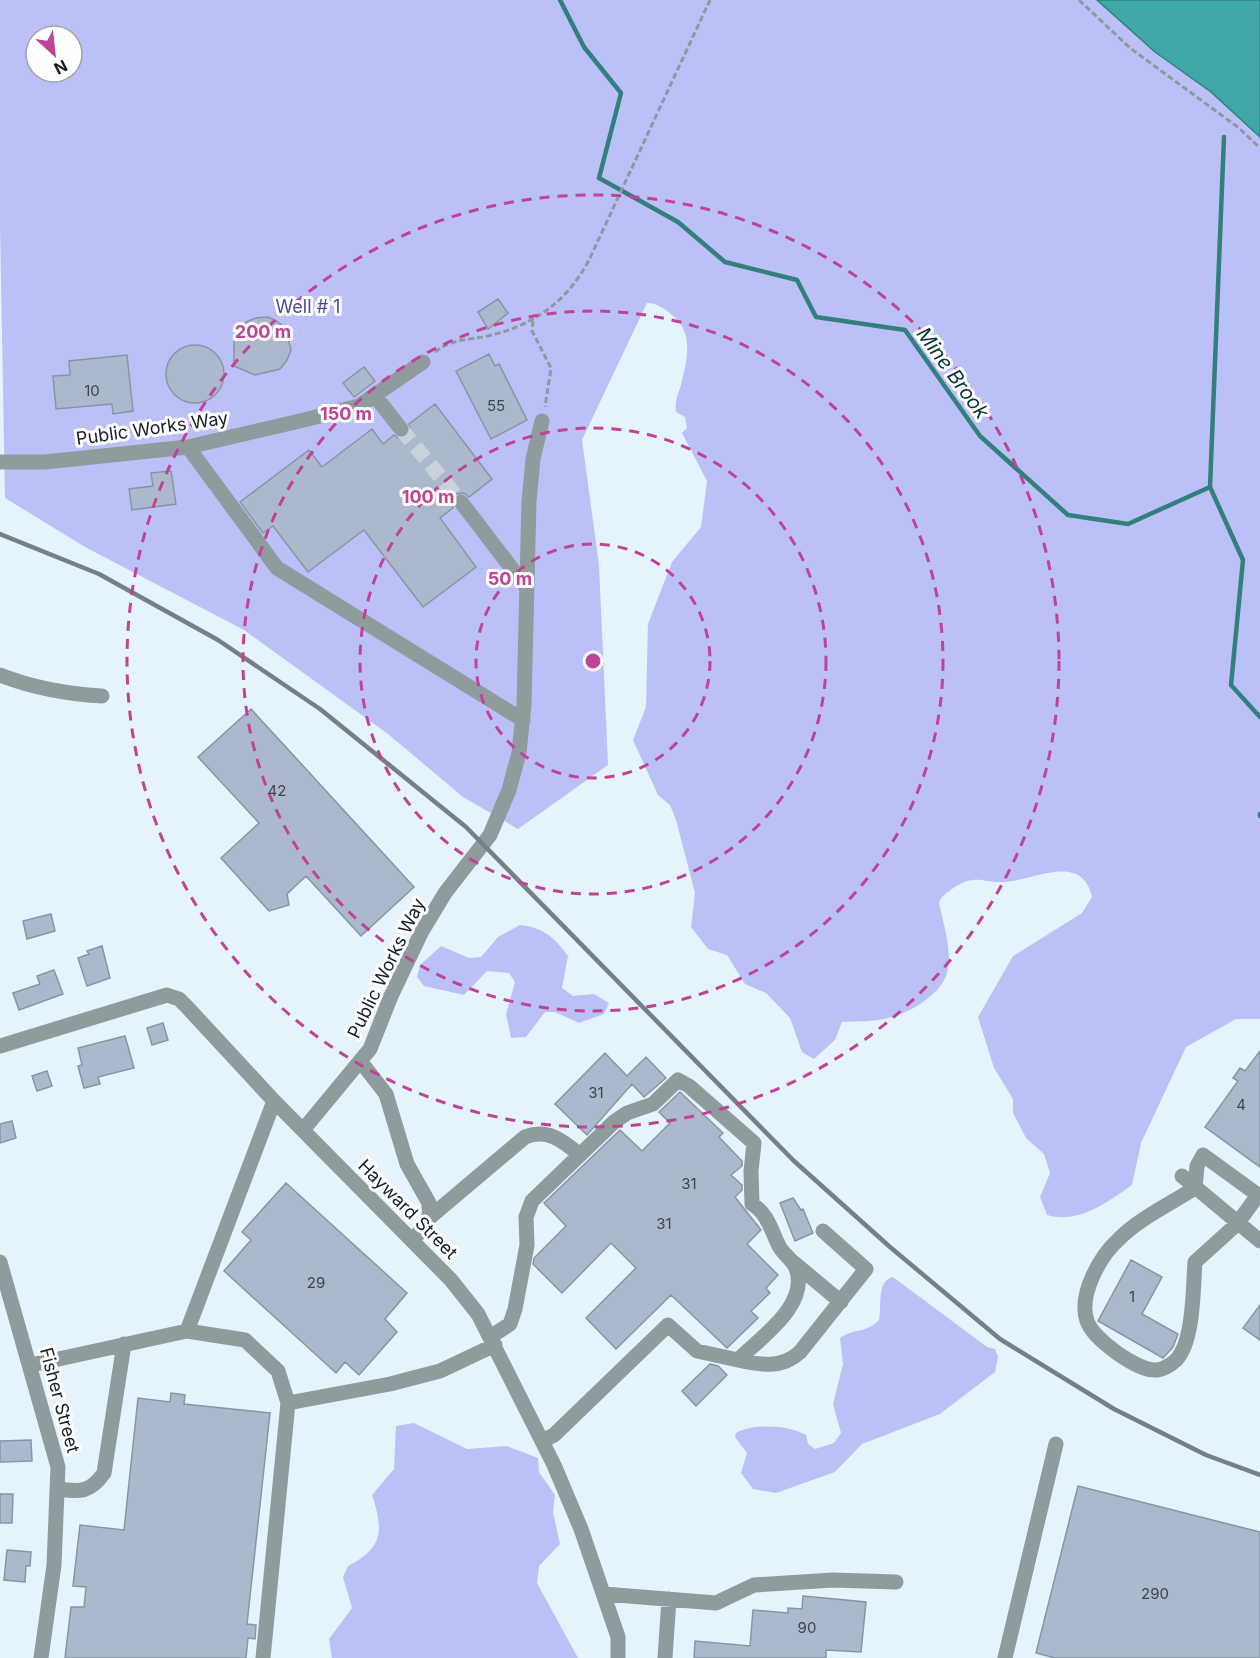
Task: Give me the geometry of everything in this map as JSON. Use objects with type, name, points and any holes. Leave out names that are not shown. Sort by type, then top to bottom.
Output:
[{"type":"street","name":"Public Works Way","points":[[0,462],[45,462],[188,447],[350,409],[375,396],[423,362]]},
{"type":"street","points":[[375,396],[401,429]]},
{"type":"street","name":"Public Works Way","points":[[303,1130],[361,1062],[377,1035],[391,996],[421,933],[445,892],[495,827],[514,774],[523,720],[531,474],[542,421]]},
{"type":"street","points":[[188,447],[277,568],[523,720]]},
{"type":"street","points":[[461,502],[526,587]]},
{"type":"street","points":[[0,675],[22,684],[102,696]]},
{"type":"street","name":"Hayward Street","points":[[0,1046],[159,997],[173,996],[201,1020],[274,1101],[413,1241],[469,1302],[493,1341],[542,1441],[581,1529],[618,1637],[618,1658]]},
{"type":"street","name":"Public Works Way","points":[[361,1062],[386,1094],[407,1164],[429,1203],[429,1218]]},
{"type":"street","points":[[288,1403],[390,1384],[440,1371],[493,1341],[510,1324],[515,1309],[527,1245],[529,1207],[614,1122],[627,1113],[653,1104],[675,1082],[682,1081],[754,1143],[750,1171],[752,1204],[767,1218],[779,1247],[840,1302]]},
{"type":"street","points":[[187,1331],[274,1101]]},
{"type":"street","points":[[413,1241],[429,1218],[525,1137],[549,1134],[562,1140],[580,1155]]},
{"type":"street","points":[[1203,1155],[1258,1195],[1237,1224],[1195,1262],[1188,1332],[1176,1360],[1158,1370],[1149,1370],[1107,1348],[1088,1323],[1085,1311],[1094,1273],[1118,1239],[1195,1188],[1197,1166],[1203,1155]]},
{"type":"street","points":[[1182,1176],[1260,1241]]},
{"type":"street","points":[[542,1441],[554,1435],[668,1325],[697,1350],[757,1364],[786,1362],[800,1352],[866,1269],[823,1231]]},
{"type":"street","name":"Fisher Street","points":[[0,1262],[56,1457],[54,1565],[41,1658]]},
{"type":"street","points":[[738,1360],[795,1299],[798,1279],[793,1262]]},
{"type":"street","points":[[31,1365],[187,1331],[245,1340],[278,1371],[288,1403],[263,1658]]},
{"type":"street","points":[[57,1489],[84,1490],[95,1486],[104,1473],[124,1344]]},
{"type":"street","points":[[1005,1658],[1056,1444]]},
{"type":"street","points":[[604,1594],[716,1603],[754,1585],[833,1580],[897,1582]]},
{"type":"street","points":[[665,1658],[669,1599]]},
{"type":"path","points":[[423,362],[446,344],[493,334],[532,321],[555,305],[582,272],[710,0]]},
{"type":"path","points":[[1078,0],[1130,48],[1239,128],[1260,148]]},
{"type":"path","points":[[532,321],[532,331],[551,371],[542,421]]},
{"type":"green space","name":"Well # 1","points":[[0,0],[1097,0],[1155,52],[1211,92],[1260,137],[1260,1019],[1236,1019],[1186,1047],[1141,1143],[1132,1185],[1113,1199],[1092,1210],[1070,1217],[1059,1217],[1047,1215],[1040,1197],[1050,1173],[1044,1154],[1026,1138],[1013,1113],[1013,1099],[994,1068],[978,1017],[1013,956],[1082,913],[1092,897],[1087,883],[1078,875],[1056,872],[1005,882],[973,880],[950,890],[939,902],[949,958],[946,976],[942,983],[921,1003],[896,1016],[842,1022],[835,1040],[814,1059],[802,1052],[790,1018],[766,993],[745,984],[727,955],[708,949],[691,927],[695,893],[676,820],[670,805],[658,795],[633,740],[646,707],[648,624],[672,562],[701,527],[707,481],[682,433],[687,428],[685,417],[676,412],[676,399],[686,362],[686,337],[679,321],[654,304],[647,303],[582,440],[599,565],[608,765],[518,829],[463,797],[388,734],[244,630],[85,547],[5,498],[0,225]]},
{"type":"green space","points":[[520,925],[548,934],[558,944],[568,956],[562,988],[573,996],[594,994],[609,1003],[604,1014],[579,1023],[555,1012],[545,1012],[526,1037],[511,1038],[506,1014],[515,982],[509,973],[487,971],[464,995],[424,986],[417,977],[420,965],[441,946],[469,958],[481,957],[498,937]]},
{"type":"green space","points":[[893,1277],[987,1347],[995,1349],[998,1357],[995,1372],[940,1414],[862,1444],[835,1472],[776,1493],[753,1489],[741,1473],[747,1453],[735,1437],[736,1433],[751,1428],[781,1427],[806,1435],[808,1444],[815,1449],[834,1443],[841,1433],[833,1404],[843,1364],[840,1338],[869,1327],[879,1320],[882,1289],[884,1283]]},
{"type":"green space","points":[[414,1423],[467,1449],[507,1446],[538,1458],[539,1472],[555,1495],[553,1512],[560,1544],[539,1566],[537,1583],[578,1658],[332,1658],[329,1639],[352,1608],[343,1577],[348,1566],[368,1552],[378,1537],[378,1519],[372,1495],[394,1469],[396,1426]]},
{"type":"shaded area","points":[[1097,0],[1260,0],[1260,137],[1211,92],[1155,52]]},
{"type":"building","points":[[498,299],[508,313],[488,329],[478,312]]},
{"type":"building","points":[[268,317],[286,329],[291,350],[287,360],[280,369],[255,375],[234,366],[234,342],[238,331],[246,322]]},
{"type":"building","points":[[195,345],[206,347],[216,353],[222,363],[224,374],[222,385],[216,395],[206,401],[195,403],[184,401],[174,395],[168,385],[166,374],[168,363],[174,353],[184,347]]},
{"type":"building","points":[[489,354],[495,366],[499,364],[527,420],[491,439],[456,371]]},
{"type":"building","points":[[127,355],[133,411],[113,414],[112,404],[56,409],[53,376],[70,375],[69,361]]},
{"type":"building","points":[[364,367],[375,381],[354,397],[343,383]]},
{"type":"building","points":[[435,404],[492,479],[469,497],[464,493],[456,494],[452,499],[453,508],[440,518],[476,567],[423,607],[364,530],[308,572],[273,526],[263,533],[240,502],[309,450],[322,467],[372,429],[383,444],[394,435],[398,438],[407,437],[410,432],[409,424]]},
{"type":"building","points":[[171,471],[176,504],[132,510],[129,489],[153,486],[151,473]]},
{"type":"building","points":[[251,709],[414,887],[361,936],[306,876],[287,894],[289,905],[269,911],[221,858],[259,823],[198,757]]},
{"type":"building","points":[[51,914],[55,931],[27,939],[23,921]]},
{"type":"building","points":[[102,946],[110,978],[87,986],[78,958],[89,954],[87,951]]},
{"type":"building","points":[[54,970],[63,994],[19,1010],[13,993],[40,984],[37,976]]},
{"type":"building","points":[[163,1023],[168,1040],[152,1045],[147,1028]]},
{"type":"building","points":[[125,1036],[134,1068],[98,1077],[100,1084],[84,1088],[78,1066],[82,1065],[78,1048]]},
{"type":"building","points":[[1260,1051],[1260,1167],[1205,1127],[1238,1081],[1233,1078],[1240,1068],[1245,1071]]},
{"type":"building","points":[[605,1053],[627,1076],[646,1057],[666,1078],[644,1097],[632,1084],[587,1135],[555,1104]]},
{"type":"building","points":[[47,1071],[52,1086],[37,1091],[32,1076]]},
{"type":"building","points":[[680,1092],[723,1133],[719,1137],[742,1161],[742,1166],[731,1175],[742,1185],[742,1190],[735,1197],[761,1230],[747,1244],[778,1275],[766,1288],[770,1293],[751,1311],[758,1318],[727,1348],[671,1295],[616,1349],[586,1318],[636,1268],[611,1243],[562,1293],[533,1264],[534,1258],[566,1226],[544,1203],[620,1130],[642,1151],[670,1123],[659,1112]]},
{"type":"building","points":[[12,1121],[16,1138],[0,1143],[0,1124]]},
{"type":"building","points":[[286,1183],[407,1293],[385,1319],[397,1332],[359,1375],[345,1362],[336,1373],[224,1271],[251,1240],[242,1232]]},
{"type":"building","points":[[793,1198],[801,1210],[803,1209],[813,1233],[795,1241],[780,1203]]},
{"type":"building","points":[[1131,1260],[1162,1277],[1142,1314],[1178,1334],[1173,1347],[1163,1358],[1098,1321]]},
{"type":"building","points":[[1260,1305],[1260,1340],[1243,1328]]},
{"type":"building","points":[[710,1364],[718,1366],[727,1375],[696,1406],[682,1391]]},
{"type":"building","points":[[171,1393],[185,1395],[184,1404],[270,1413],[247,1624],[256,1625],[255,1639],[248,1638],[246,1658],[65,1658],[71,1607],[84,1607],[86,1587],[73,1586],[80,1525],[124,1530],[138,1398],[170,1402]]},
{"type":"building","points":[[31,1440],[32,1461],[0,1462],[0,1441]]},
{"type":"building","points":[[1078,1486],[1260,1532],[1260,1658],[1055,1658],[1036,1653]]},
{"type":"building","points":[[0,1494],[13,1494],[12,1523],[0,1523]]},
{"type":"building","points":[[7,1550],[31,1552],[30,1566],[26,1566],[25,1582],[4,1580]]},
{"type":"building","points":[[803,1596],[866,1602],[861,1652],[826,1650],[826,1658],[694,1658],[695,1641],[750,1646],[753,1610],[788,1613],[788,1608],[802,1609]]},
{"type":"waterway","name":"Mine Brook","points":[[560,0],[584,47],[621,93],[599,178],[678,222],[725,262],[797,280],[816,317],[905,330],[980,436],[1068,515],[1128,524],[1210,487],[1243,560],[1231,685],[1260,717]]},
{"type":"waterway","points":[[1210,487],[1224,137]]},
{"type":"tunnel","points":[[401,429],[461,502]]},
{"type":"railway","points":[[0,534],[99,574],[218,640],[320,709],[466,827],[794,1161],[890,1247],[1000,1339],[1114,1409],[1206,1455],[1260,1475]]}]
